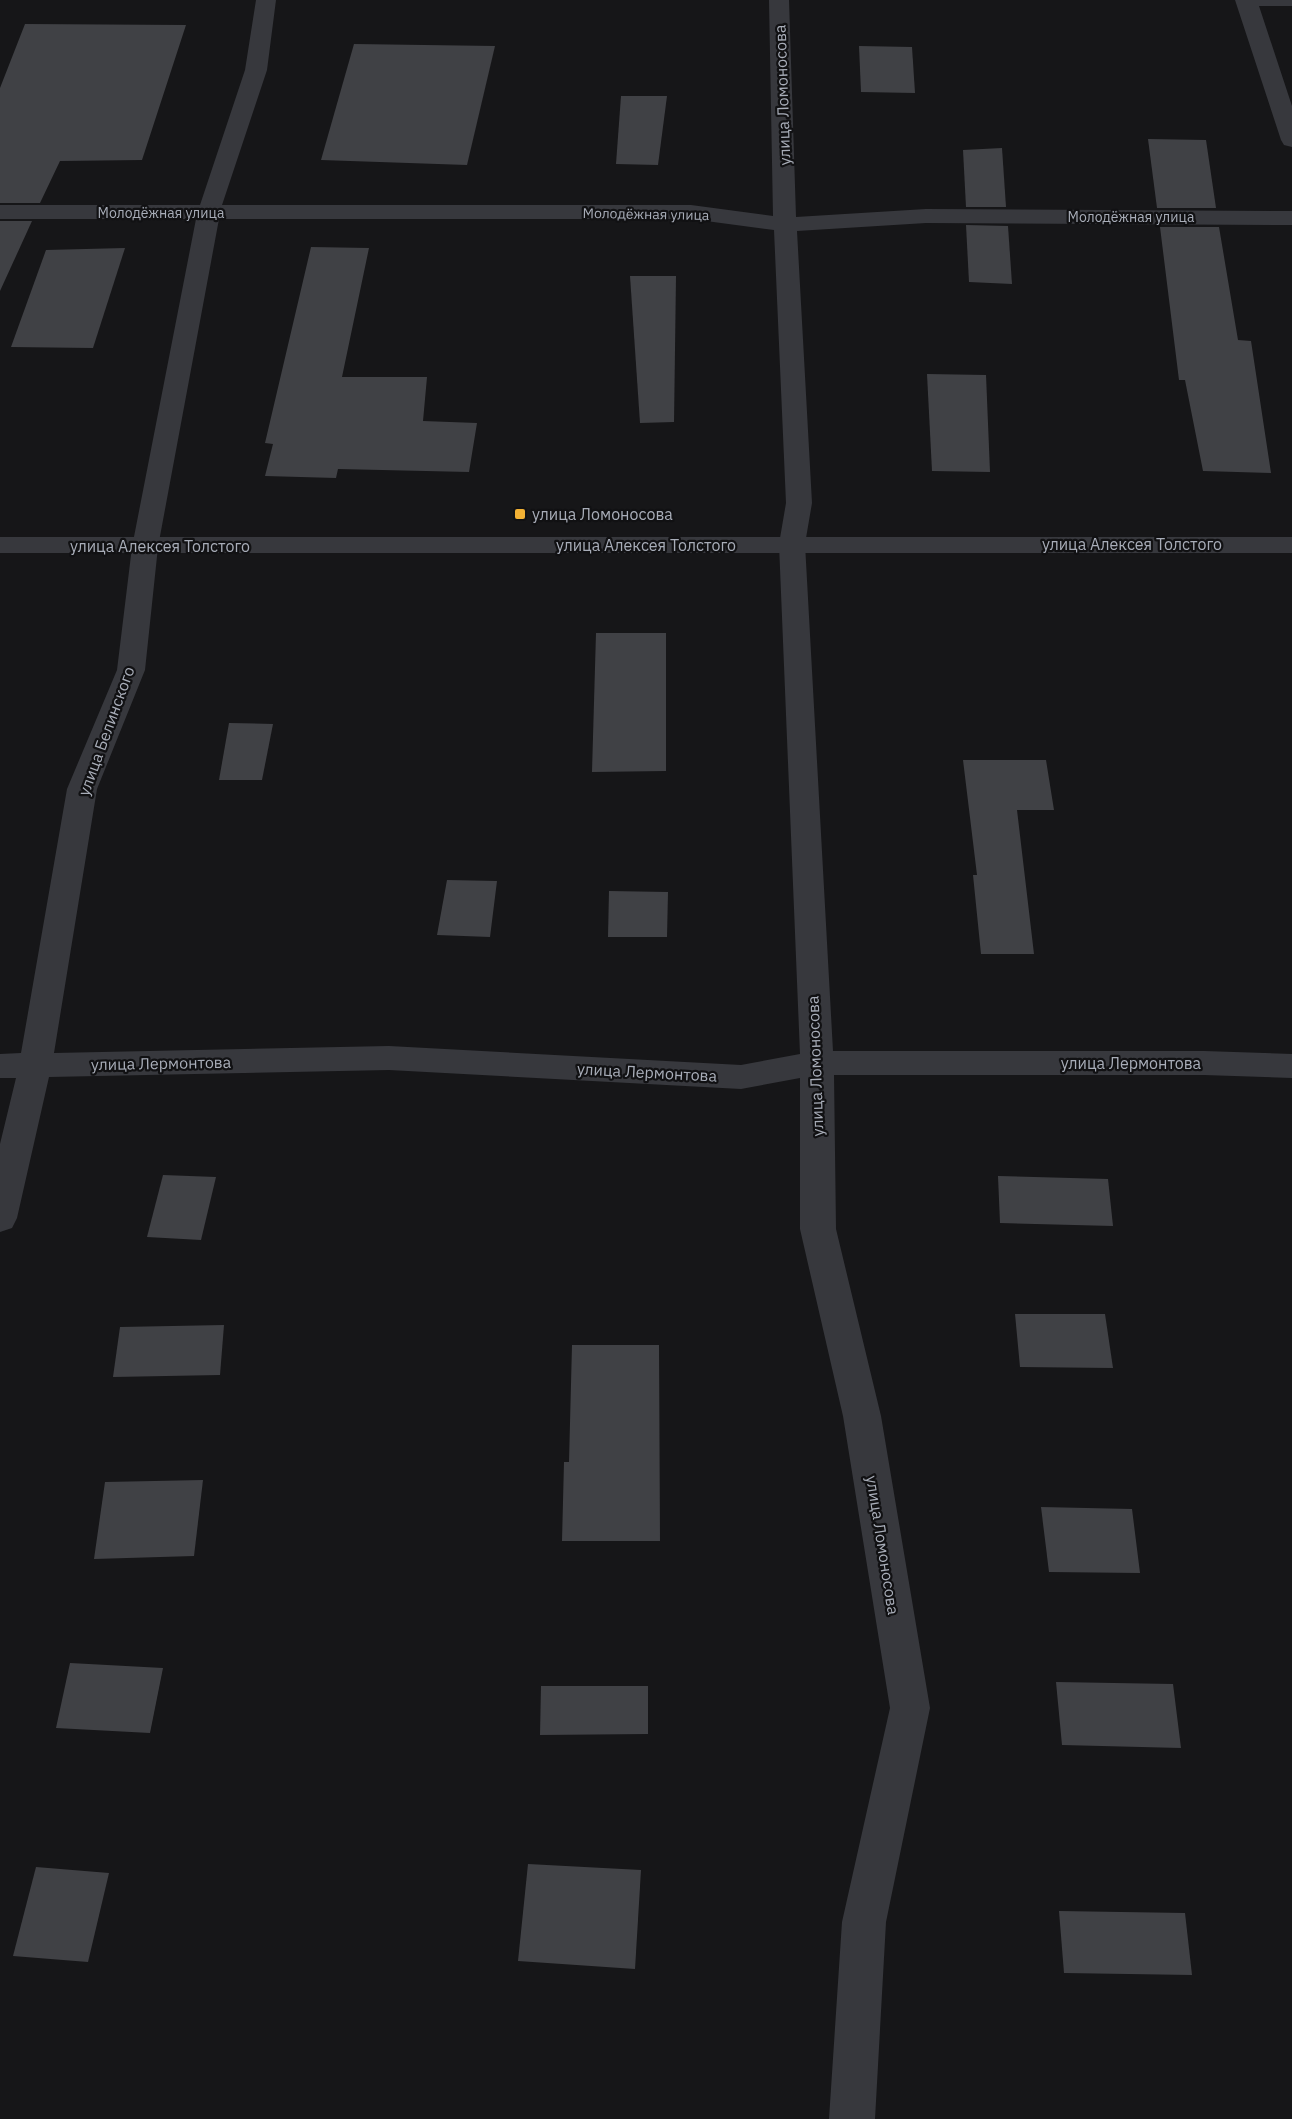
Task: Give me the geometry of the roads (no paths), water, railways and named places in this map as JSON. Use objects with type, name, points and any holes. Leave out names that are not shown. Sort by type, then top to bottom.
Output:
[{"type":"street","name":"улица Белинского","points":[[0,1218],[35,1066],[82,789],[131,670],[145,547],[208,214],[256,70],[266,0]]},
{"type":"street","name":"улица Ломоносова","points":[[779,0],[785,225],[799,503],[792,544],[817,1063],[818,1229],[862,1416],[910,1708],[864,1922],[852,2119]]},
{"type":"street","points":[[1292,0],[1246,0],[1292,140]]},
{"type":"street","name":"Молодёжная улица","points":[[0,212],[208,214],[691,212],[785,225],[926,216],[1292,218]]},
{"type":"street","name":"улица Алексея Толстого","points":[[0,545],[145,547],[792,544],[1292,545]]},
{"type":"street","name":"улица Лермонтова","points":[[0,1066],[389,1058],[741,1077],[817,1063],[1204,1063],[1292,1066]]},
{"type":"place","name":"улица Ломоносова","points":[[520,514]]}]
